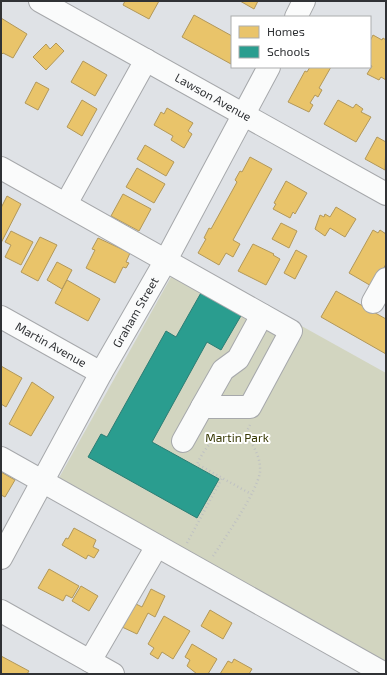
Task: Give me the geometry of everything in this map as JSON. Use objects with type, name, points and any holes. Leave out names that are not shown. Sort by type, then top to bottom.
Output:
[{"type":"street","name":"Lawson Avenue","points":[[40,1],[386,194]]},
{"type":"street","points":[[296,16],[304,1]]},
{"type":"street","points":[[66,204],[146,60]]},
{"type":"street","name":"Graham Street","points":[[1,558],[102,373],[166,260],[268,68]]},
{"type":"street","points":[[1,168],[291,331],[250,407],[202,407]]},
{"type":"street","points":[[373,302],[386,279]]},
{"type":"street","points":[[183,441],[222,370],[238,359],[262,315]]},
{"type":"street","name":"Martin Avenue","points":[[1,317],[102,373]]},
{"type":"street","points":[[1,458],[385,674]]},
{"type":"street","points":[[90,661],[157,546]]},
{"type":"street","points":[[1,611],[113,674]]},
{"type":"path","points":[[245,435],[250,426],[250,407]]},
{"type":"path","points":[[245,435],[221,436],[212,440],[205,447],[196,464],[251,494]]},
{"type":"path","points":[[202,571],[224,541],[258,482],[260,470],[258,454],[253,444],[245,435]]},
{"type":"path","points":[[179,558],[222,478]]},
{"type":"green space","name":"Martin Park","points":[[181,259],[386,373],[386,662],[382,669],[55,485]]},
{"type":"building: Homes","points":[[125,1],[159,1],[149,19],[123,5]]},
{"type":"building: Homes","points":[[240,1],[258,1],[254,9]]},
{"type":"building: Homes","points":[[194,15],[231,35],[231,64],[182,37]]},
{"type":"building: Homes","points":[[1,18],[27,34],[13,58],[3,53],[1,55]]},
{"type":"building: Homes","points":[[373,35],[382,40],[383,38],[386,40],[386,80],[381,77],[379,80],[367,74],[372,66],[371,39]]},
{"type":"building: Homes","points":[[56,43],[64,51],[46,70],[33,57],[46,44],[50,49]]},
{"type":"building: Homes","points":[[83,61],[107,75],[95,96],[71,82]]},
{"type":"building: Homes","points":[[309,68],[330,68],[319,88],[322,90],[318,97],[315,95],[310,103],[313,105],[309,112],[288,102],[305,71],[307,72]]},
{"type":"building: Homes","points":[[36,82],[49,89],[38,110],[25,103]]},
{"type":"building: Homes","points":[[82,100],[97,109],[82,136],[67,127]]},
{"type":"building: Homes","points":[[338,100],[353,108],[356,104],[363,109],[361,112],[371,117],[356,142],[324,124]]},
{"type":"building: Homes","points":[[167,108],[193,123],[188,131],[192,134],[184,148],[171,140],[173,136],[154,125],[161,112],[164,114]]},
{"type":"building: Homes","points":[[377,137],[386,142],[385,170],[365,159]]},
{"type":"building: Homes","points":[[145,145],[174,162],[166,176],[137,159]]},
{"type":"building: Homes","points":[[250,157],[272,169],[233,240],[240,244],[233,257],[226,253],[219,265],[198,253],[206,239],[204,238],[209,228],[211,229],[237,182],[235,180],[240,171],[242,172]]},
{"type":"building: Homes","points":[[137,168],[165,184],[154,203],[126,187]]},
{"type":"building: Homes","points":[[286,181],[307,193],[295,214],[293,212],[290,218],[273,209],[276,204],[274,203]]},
{"type":"building: Homes","points":[[123,194],[151,209],[139,231],[111,216]]},
{"type":"building: Homes","points":[[7,196],[21,204],[1,243],[1,208]]},
{"type":"building: Homes","points":[[336,207],[356,219],[345,237],[330,228],[325,236],[315,229],[320,215],[324,217],[325,214],[330,217]]},
{"type":"building: Homes","points":[[281,223],[297,231],[289,248],[272,239]]},
{"type":"building: Homes","points":[[373,230],[378,233],[380,230],[386,234],[386,264],[373,287],[349,273]]},
{"type":"building: Homes","points":[[11,231],[33,242],[21,265],[5,257],[11,245],[5,242]]},
{"type":"building: Homes","points":[[40,237],[57,245],[38,281],[21,272]]},
{"type":"building: Homes","points":[[98,238],[130,253],[126,262],[129,263],[126,268],[123,267],[115,283],[86,268],[95,250],[92,249]]},
{"type":"building: Homes","points":[[253,244],[274,254],[273,255],[280,259],[266,285],[238,271]]},
{"type":"building: Homes","points":[[296,250],[307,256],[295,279],[284,273]]},
{"type":"building: Homes","points":[[57,262],[72,270],[62,289],[47,280]]},
{"type":"building: Homes","points":[[67,280],[100,299],[88,321],[55,303]]},
{"type":"building: Homes","points":[[336,291],[386,319],[386,354],[321,317]]},
{"type":"building: Homes","points":[[1,366],[22,378],[6,407],[1,404]]},
{"type":"building: Homes","points":[[32,382],[54,397],[31,436],[9,424]]},
{"type":"building: Homes","points":[[1,472],[15,480],[5,497],[1,495]]},
{"type":"building: Homes","points":[[74,528],[96,540],[93,547],[99,550],[94,558],[88,555],[86,559],[62,545],[66,538],[68,539]]},
{"type":"building: Homes","points":[[49,569],[79,586],[72,598],[66,595],[63,601],[38,588]]},
{"type":"building: Homes","points":[[81,586],[98,596],[89,611],[72,601]]},
{"type":"building: Homes","points":[[151,589],[165,596],[155,617],[148,613],[137,634],[122,627],[134,603],[142,607]]},
{"type":"building: Homes","points":[[210,610],[232,623],[223,639],[201,626]]},
{"type":"building: Homes","points":[[164,616],[190,631],[173,659],[162,652],[158,659],[150,654],[154,648],[148,644]]},
{"type":"building: Homes","points":[[192,644],[217,659],[208,674],[197,674],[187,666],[190,660],[185,657]]},
{"type":"building: Homes","points":[[1,656],[29,671],[27,674],[1,674]]},
{"type":"building: Homes","points":[[234,659],[252,669],[249,674],[220,674],[228,661],[232,663]]},
{"type":"building: Schools","points":[[202,291],[242,314],[221,350],[207,342],[152,442],[219,479],[197,518],[88,457],[101,434],[107,437],[166,331],[176,337]]}]
